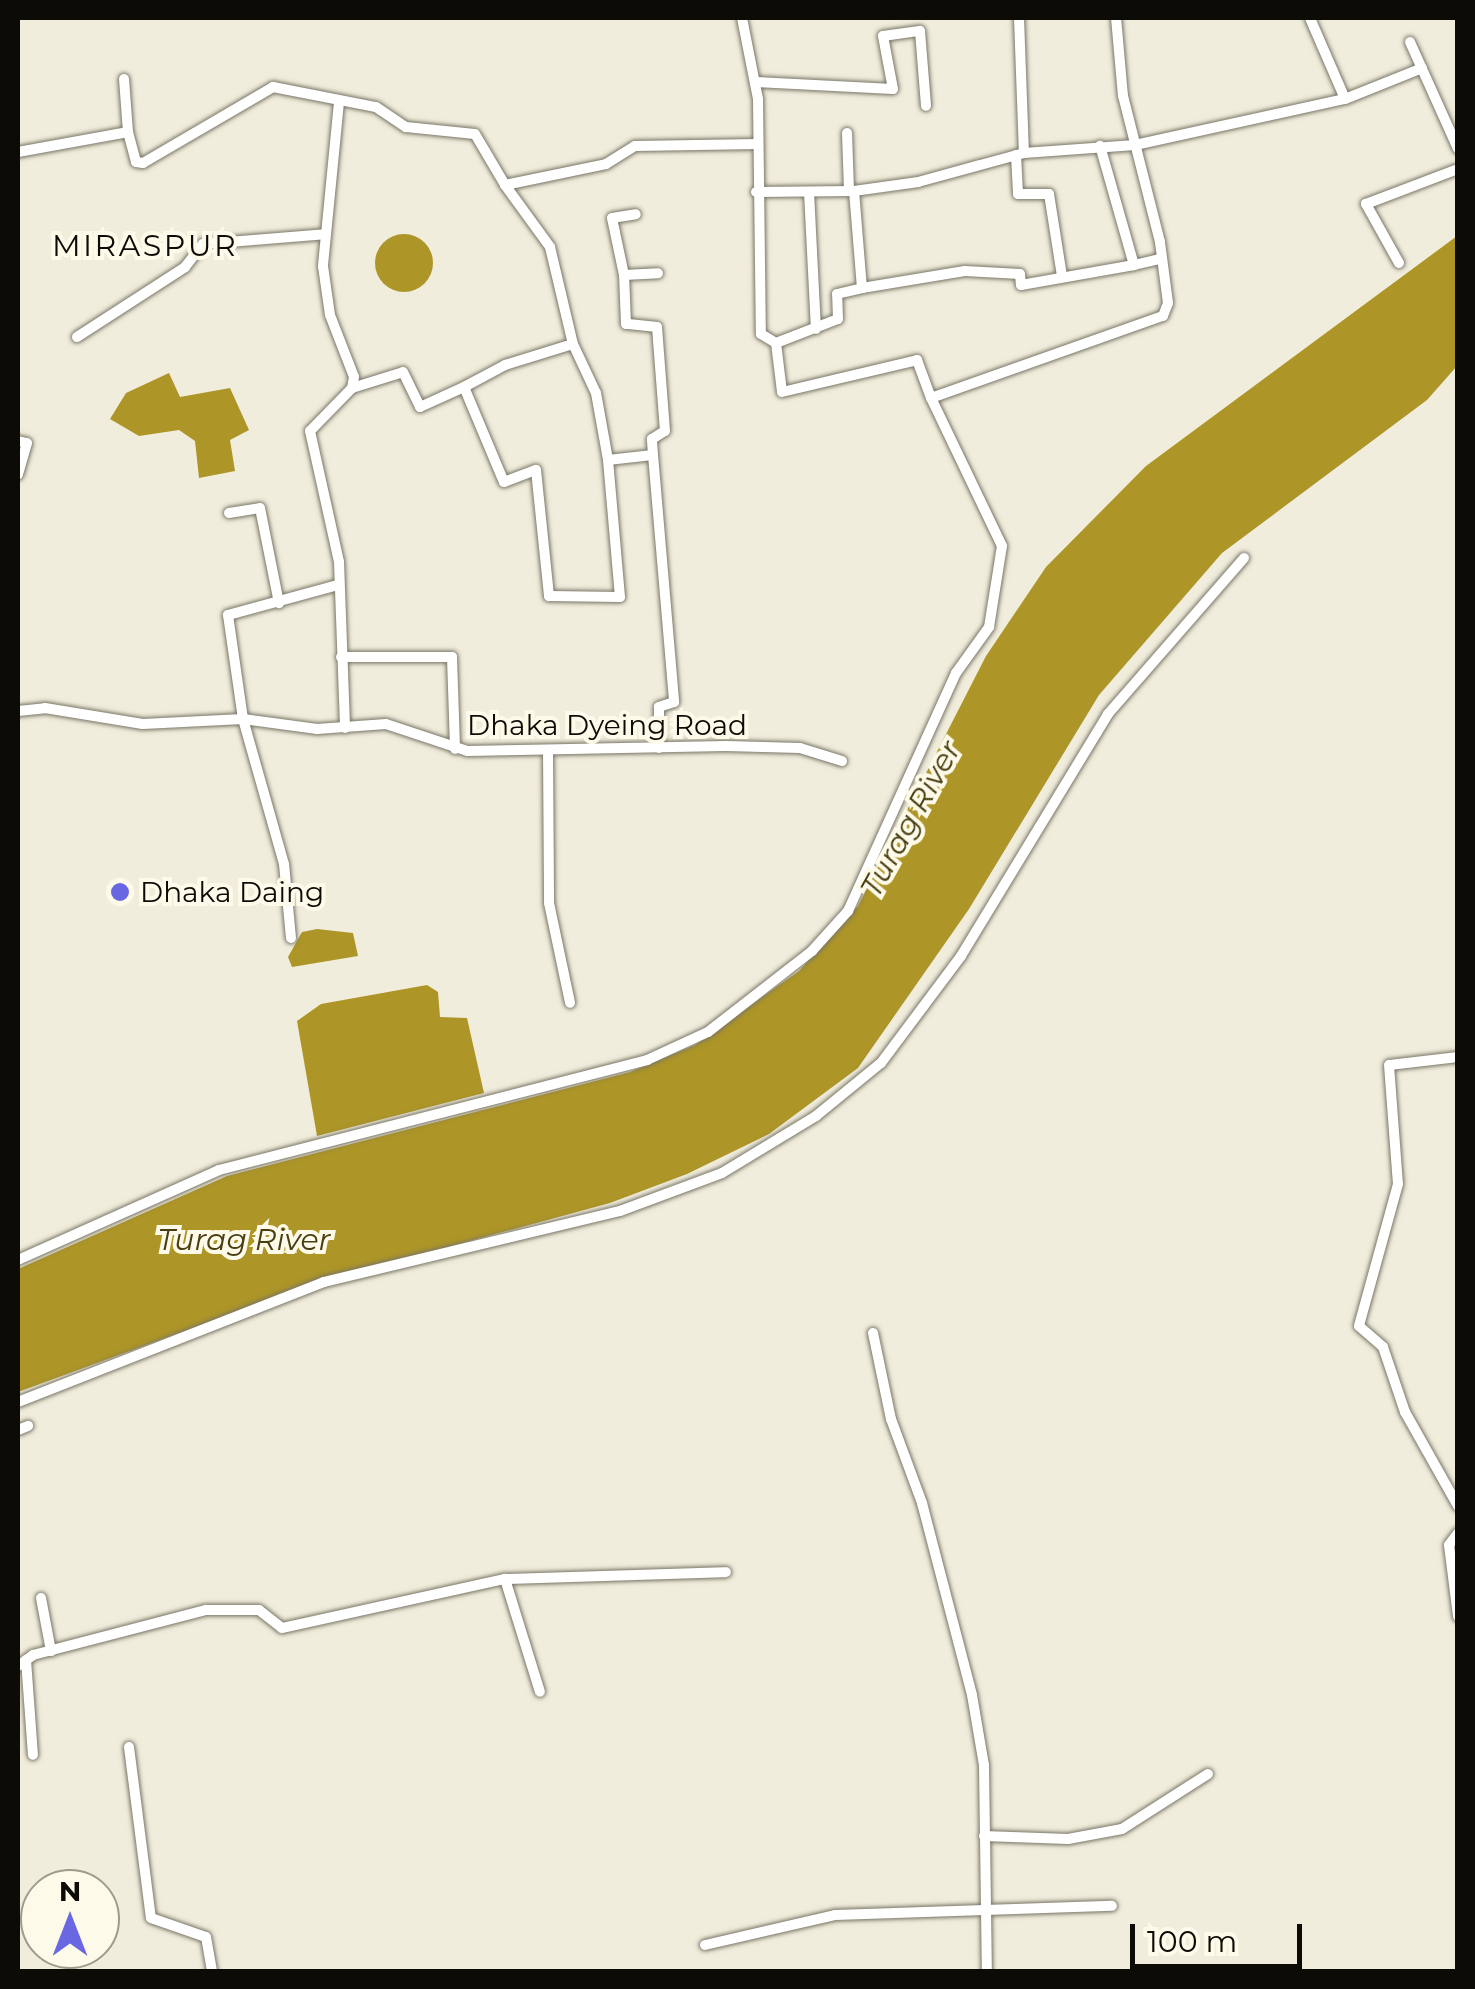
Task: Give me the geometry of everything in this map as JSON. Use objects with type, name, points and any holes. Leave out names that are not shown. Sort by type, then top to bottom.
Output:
[{"type":"street","points":[[742,18],[756,82],[761,334],[776,343]]},
{"type":"street","points":[[1020,18],[1018,194],[1049,194],[1062,276]]},
{"type":"street","points":[[931,398],[1163,316],[1168,302],[1123,96],[1116,18]]},
{"type":"street","points":[[1310,18],[1345,99]]},
{"type":"street","points":[[756,82],[893,89],[883,36],[920,31],[926,106]]},
{"type":"street","points":[[1410,42],[1458,149]]},
{"type":"street","points":[[756,192],[852,191],[918,182],[1020,154],[1136,145],[1262,112],[1345,99],[1422,68]]},
{"type":"street","points":[[124,79],[128,132],[136,162],[143,163],[259,91],[285,87],[339,102],[376,107],[406,127],[474,134],[504,185],[550,247],[572,344],[596,394],[608,460],[620,597],[549,596],[536,470],[504,482],[464,386]]},
{"type":"street","points":[[339,102],[326,234],[326,292],[354,369],[352,388]]},
{"type":"street","points":[[18,152],[128,132]]},
{"type":"street","points":[[847,133],[862,288]]},
{"type":"street","points":[[504,185],[592,168],[636,146],[758,144]]},
{"type":"street","points":[[1100,146],[1134,265]]},
{"type":"street","points":[[1399,263],[1366,204],[1458,169]]},
{"type":"street","points":[[809,192],[816,329]]},
{"type":"street","points":[[636,214],[612,218],[624,275],[626,324],[657,327],[665,431],[652,440],[674,702],[659,706],[659,748]]},
{"type":"street","points":[[77,337],[185,267],[203,244],[326,234]]},
{"type":"street","points":[[776,343],[838,319],[837,294],[862,288],[966,271],[1020,274],[1021,285],[1160,259]]},
{"type":"street","points":[[624,275],[658,273]]},
{"type":"street","points":[[18,1260],[219,1170],[646,1060],[708,1032],[812,951],[848,911],[956,672],[989,628],[1002,546],[931,398],[917,360],[782,392],[776,343]]},
{"type":"street","points":[[345,728],[339,562],[310,431],[352,388],[403,372],[420,407],[572,344]]},
{"type":"street","points":[[18,441],[28,443],[18,475]]},
{"type":"street","points":[[608,460],[654,455]]},
{"type":"street","points":[[229,513],[260,508],[279,603]]},
{"type":"street","points":[[18,1402],[324,1282],[620,1211],[722,1173],[816,1116],[880,1063],[961,956],[1108,714],[1244,558]]},
{"type":"street","points":[[290,938],[284,864],[243,719],[228,614],[338,585]]},
{"type":"street","points":[[341,657],[452,656],[456,749]]},
{"type":"street","name":"Dhaka Dyeing Road","points":[[18,710],[45,708],[143,724],[243,719],[345,728],[386,724],[456,749],[800,748],[842,761]]},
{"type":"street","points":[[548,750],[548,904],[570,1003]]},
{"type":"street","points":[[1458,1057],[1389,1064],[1398,1184],[1360,1326],[1382,1347],[1406,1412],[1458,1506]]},
{"type":"street","points":[[873,1333],[891,1418],[922,1504],[972,1695],[984,1765],[982,1911],[986,1972]]},
{"type":"street","points":[[1458,1533],[1449,1545],[1458,1616]]},
{"type":"street","points":[[33,1755],[22,1663],[51,1651],[206,1610],[259,1610],[282,1628],[505,1579],[726,1572]]},
{"type":"street","points":[[505,1579],[540,1692]]},
{"type":"street","points":[[40,1598],[51,1651]]},
{"type":"street","points":[[129,1747],[151,1918],[206,1938],[212,1972]]},
{"type":"street","points":[[984,1836],[1068,1839],[1122,1829],[1208,1774]]},
{"type":"street","points":[[706,1946],[835,1915],[1112,1906]]},
{"type":"water","points":[[404,234],[424,243],[433,263],[424,283],[404,292],[384,283],[375,263],[384,243]]},
{"type":"water","name":"Turag River","points":[[1457,236],[1457,366],[1427,400],[1222,553],[1099,695],[969,909],[858,1068],[769,1134],[687,1174],[610,1203],[315,1283],[18,1392],[18,1269],[227,1176],[630,1072],[695,1045],[799,971],[858,906],[986,656],[1046,567],[1146,466]]},
{"type":"water","points":[[169,373],[180,397],[230,388],[249,430],[230,440],[235,471],[199,478],[195,441],[179,430],[139,436],[110,419],[126,393]]},
{"type":"water","points":[[317,929],[353,933],[358,956],[292,967],[288,957],[302,932]]},
{"type":"water","points":[[427,985],[438,992],[440,1017],[467,1018],[484,1093],[317,1136],[297,1021],[321,1004]]},
{"type":"place","name":"Dhaka Daing","points":[[120,892]]},
{"type":"district","name":"MIRASPUR","points":[[145,246]]}]
